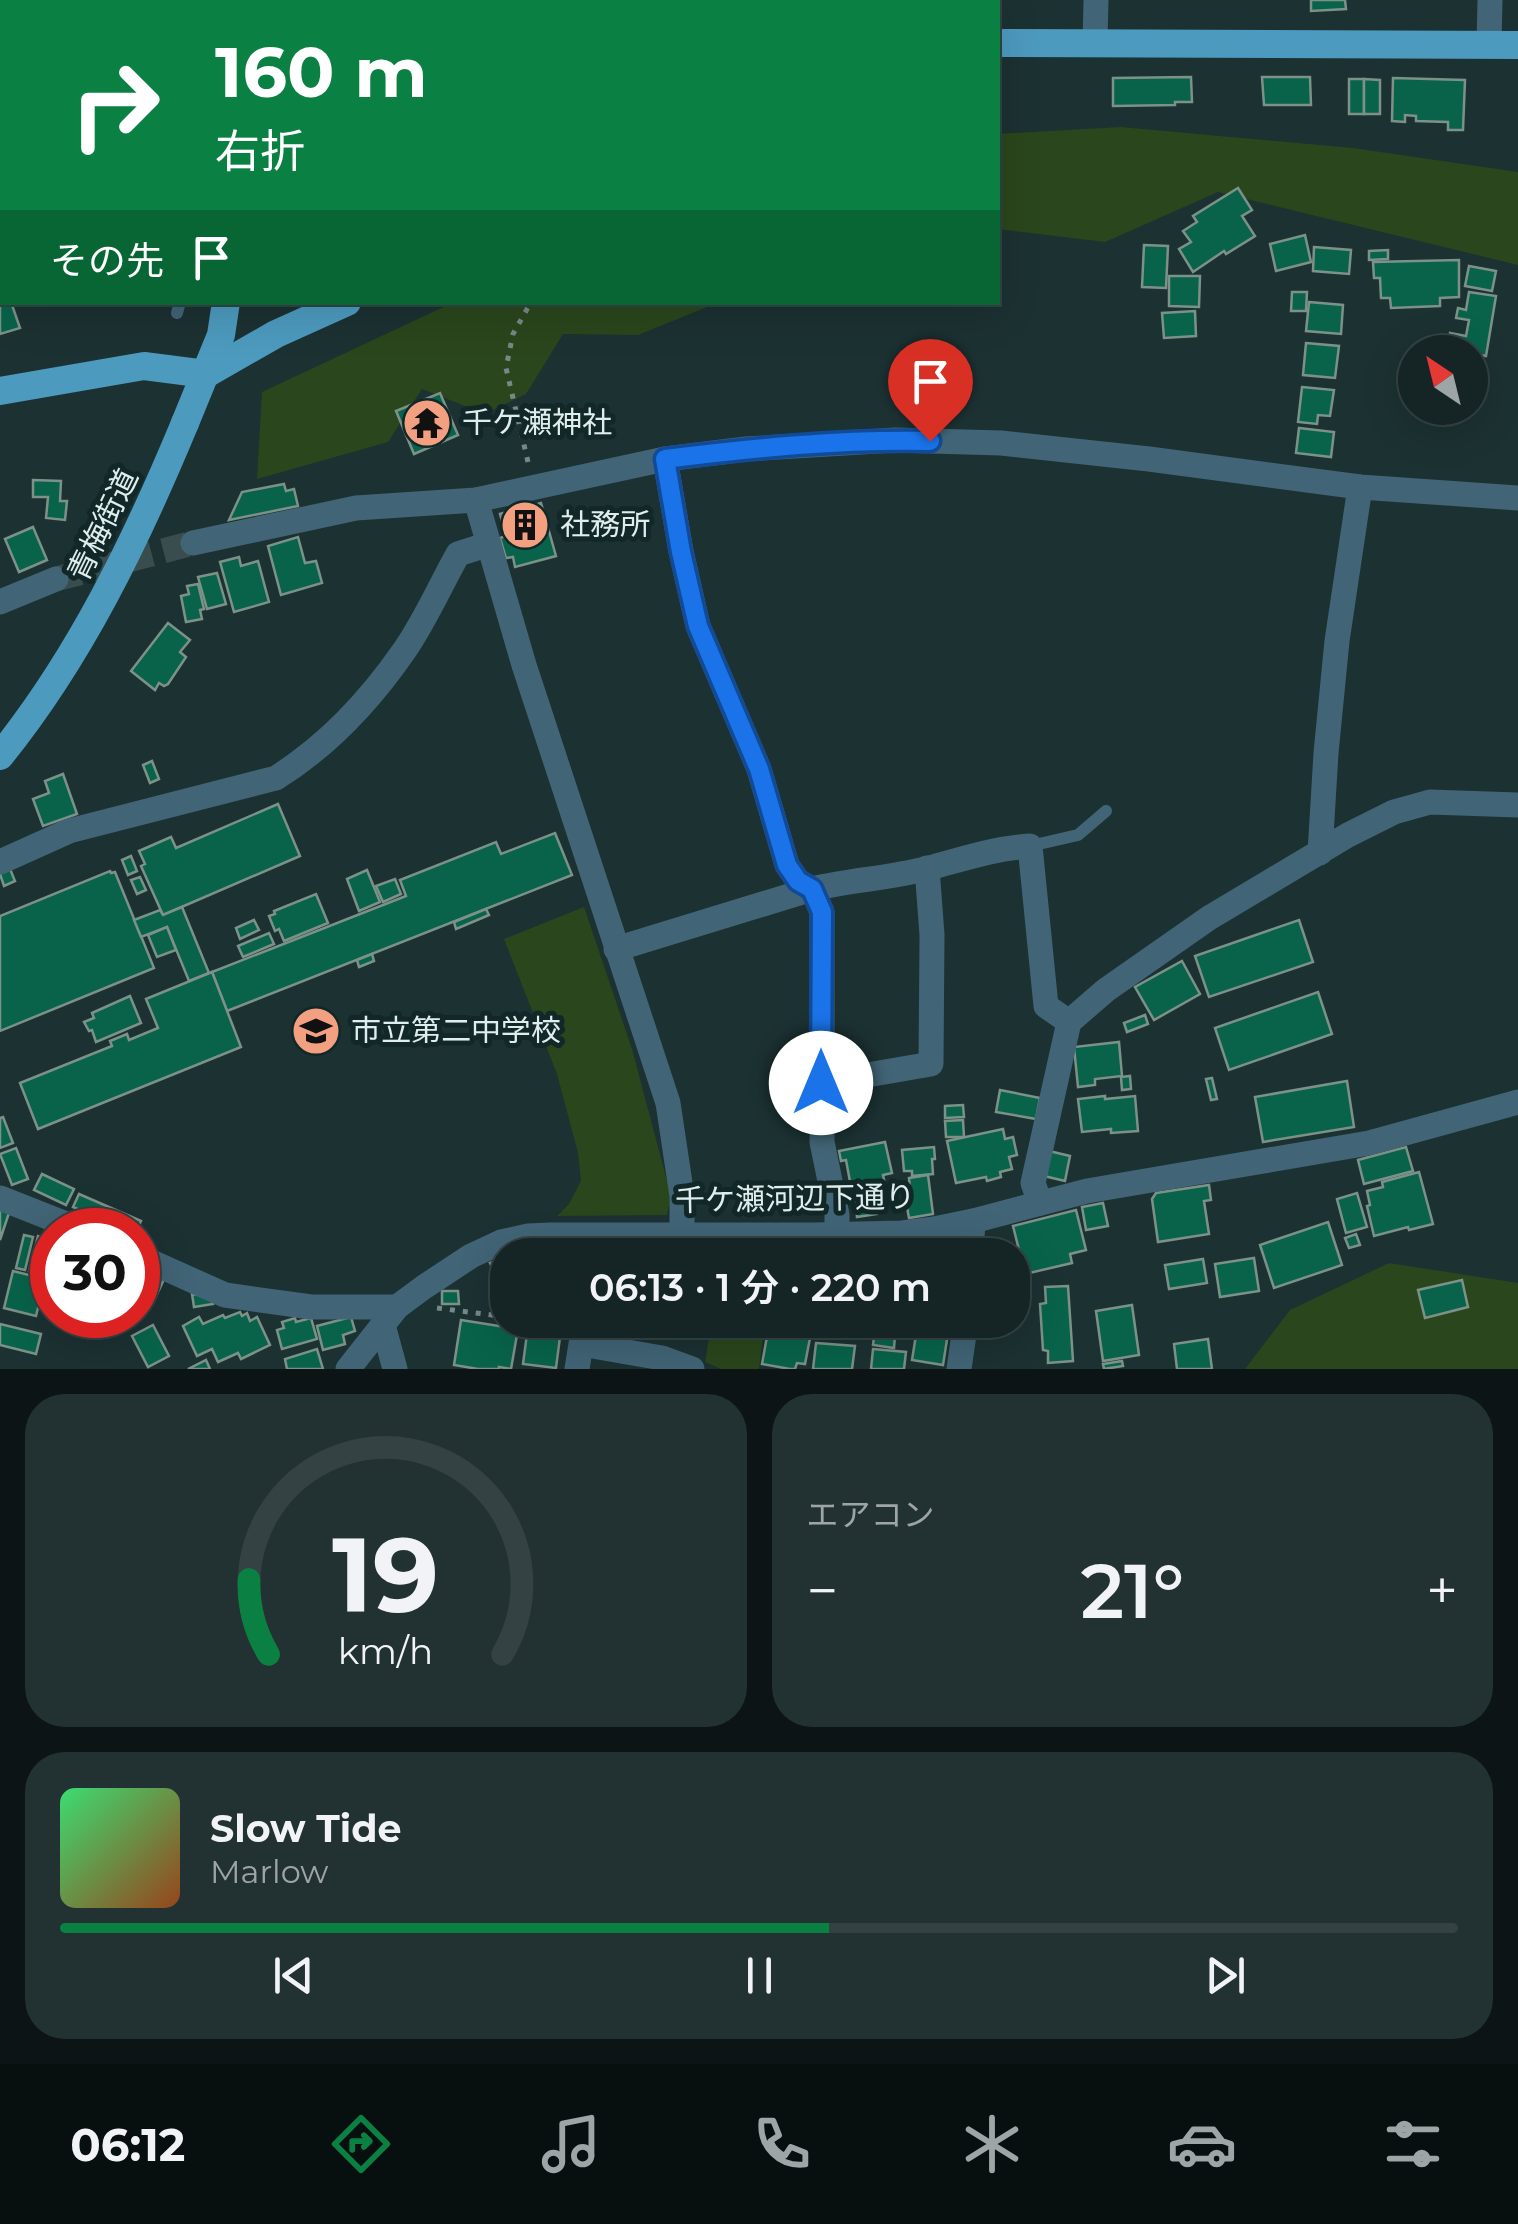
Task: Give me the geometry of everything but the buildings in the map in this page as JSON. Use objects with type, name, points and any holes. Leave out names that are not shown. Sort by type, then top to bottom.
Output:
[{"type":"main road","points":[[1000,44],[1518,45]]},
{"type":"main road","name":"青梅街道","points":[[0,756],[58,675],[104,600],[206,374],[221,335],[226,305]]},
{"type":"main road","points":[[0,390],[144,366],[206,374],[276,334],[340,305]]},
{"type":"street","points":[[1095,43],[1096,0]]},
{"type":"street","points":[[1489,44],[1490,0]]},
{"type":"street","points":[[192,544],[356,508],[476,500],[665,459],[746,449],[895,440],[1001,442],[1360,487],[1518,498]]},
{"type":"street","points":[[665,459],[698,626],[759,769],[787,865],[798,881],[812,889],[822,912],[822,1142],[838,1215],[836,1238]]},
{"type":"street","points":[[1320,853],[1337,641],[1360,487]]},
{"type":"street","points":[[476,500],[524,666],[668,1104],[682,1196],[682,1234]]},
{"type":"street","points":[[0,862],[70,832],[276,778],[292,768],[351,718],[405,649],[458,554],[489,544]]},
{"type":"street","points":[[0,602],[56,579]]},
{"type":"street","points":[[1040,1204],[1033,1183],[1070,1022],[1106,990],[1209,918],[1394,812],[1430,802],[1518,805]]},
{"type":"street","points":[[616,949],[812,889],[927,868],[963,856],[1030,846],[1046,1006],[1070,1022]]},
{"type":"street","points":[[821,1083],[930,1064],[932,935],[927,868]]},
{"type":"street","name":"千ケ瀬河辺下通り","points":[[874,1238],[973,1222],[1086,1191],[1368,1144],[1518,1102]]},
{"type":"street","points":[[0,1198],[30,1210]]},
{"type":"street","points":[[973,1222],[973,1238]]},
{"type":"street","name":"千ケ瀬河辺下通り","points":[[348,1369],[390,1316],[471,1256],[501,1242],[539,1236],[682,1234],[738,1238]]},
{"type":"street","points":[[160,1266],[225,1295],[390,1316],[395,1369]]},
{"type":"street","points":[[959,1369],[963,1338]]},
{"type":"street","points":[[579,1356],[662,1358],[692,1369]]},
{"type":"lane","points":[[1030,846],[1078,835],[1106,811]]},
{"type":"path","points":[[529,305],[513,334],[506,368],[534,488]]},
{"type":"path","points":[[437,1308],[490,1315]]},
{"type":"green space","points":[[1121,127],[1353,148],[1518,172],[1518,265],[1218,192],[1105,242],[1000,229],[1000,134]]},
{"type":"green space","points":[[448,305],[712,305],[638,335],[563,334],[526,394],[485,414],[422,389],[388,442],[257,479],[262,392]]},
{"type":"green space","points":[[584,907],[632,1049],[671,1196],[667,1215],[557,1216],[569,1204],[581,1181],[578,1153],[557,1074],[504,939]]},
{"type":"green space","points":[[1389,1263],[1518,1283],[1518,1369],[1245,1369],[1290,1310]]},
{"type":"green space","points":[[709,1338],[763,1338],[759,1369],[721,1369],[705,1362]]},
{"type":"tunnel","points":[[56,579],[193,543]]},
{"type":"place","name":"千ケ瀬神社","points":[[427,423]]},
{"type":"place","name":"社務所","points":[[525,525]]},
{"type":"place","name":"市立第二中学校","points":[[316,1031]]},
{"type":"route","points":[[821,1083],[822,912],[812,889],[798,881],[787,865],[759,769],[698,626],[665,459],[746,449],[930,441]]}]
